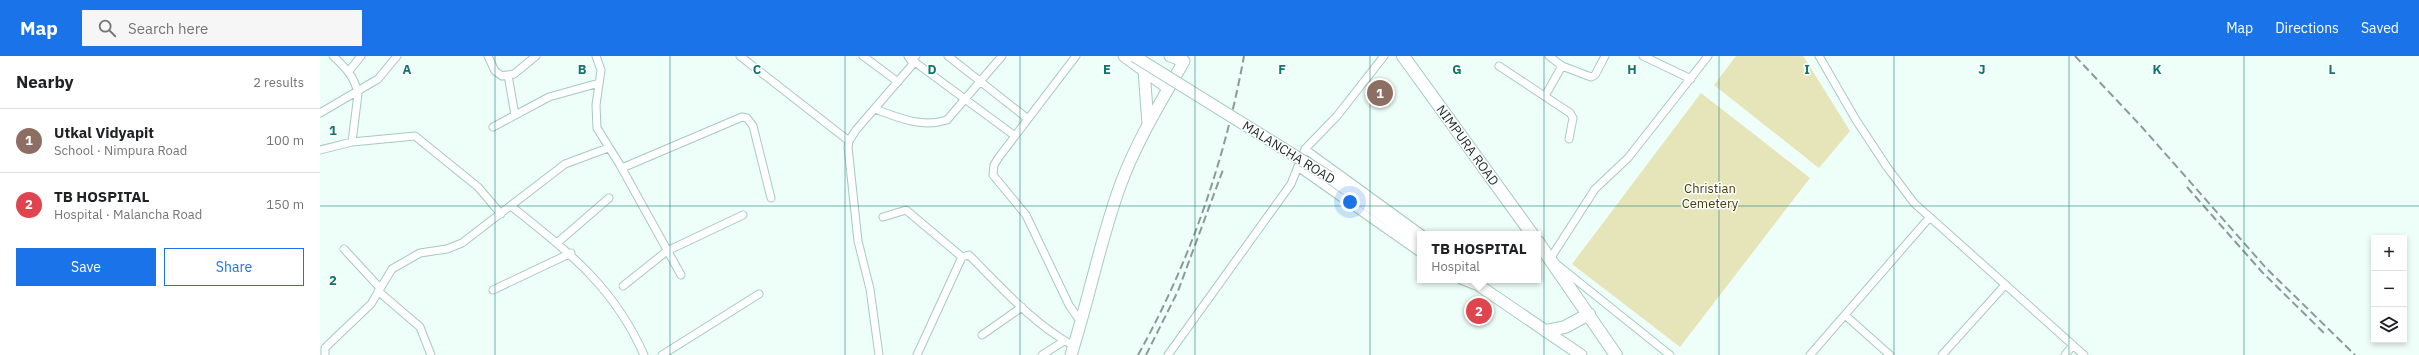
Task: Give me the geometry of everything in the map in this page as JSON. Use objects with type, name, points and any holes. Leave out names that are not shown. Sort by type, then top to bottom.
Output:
[{"type":"main road","points":[[1124,56],[1168,88]]},
{"type":"main road","name":"MALANCHA ROAD","points":[[1134,56],[1329,177],[1417,241]]},
{"type":"main road","points":[[1069,347],[1080,321],[1096,260],[1120,185],[1148,125],[1186,59],[1170,56]]},
{"type":"main road","name":"NIMPURA ROAD","points":[[1403,56],[1530,231]]},
{"type":"main road","points":[[1144,70],[1148,125]]},
{"type":"main road","points":[[1541,246],[1616,355]]},
{"type":"main road","points":[[1475,283],[1581,355]]},
{"type":"main road","points":[[1546,331],[1565,327],[1589,314]]},
{"type":"street","points":[[333,56],[349,72],[357,91],[352,142]]},
{"type":"street","points":[[349,72],[361,56]]},
{"type":"street","points":[[320,113],[378,79],[397,56]]},
{"type":"street","points":[[488,56],[498,74],[508,75],[523,68],[536,56]]},
{"type":"street","points":[[596,56],[601,70],[596,119],[597,128],[608,148],[622,168],[681,275]]},
{"type":"street","points":[[740,56],[849,141]]},
{"type":"street","points":[[948,56],[1028,119]]},
{"type":"street","points":[[875,109],[904,120],[922,123],[939,123],[948,120],[1002,56]]},
{"type":"street","points":[[1076,56],[994,165],[993,176],[1031,223],[1062,291],[1080,321]]},
{"type":"street","points":[[1168,355],[1291,184],[1299,168],[1305,149],[1337,116],[1384,56]]},
{"type":"street","points":[[1549,56],[1562,66],[1594,76],[1605,56]]},
{"type":"street","points":[[1643,56],[1691,78]]},
{"type":"street","points":[[1670,355],[1550,259],[1595,189],[1628,158],[1708,56]]},
{"type":"street","points":[[1820,56],[1886,167],[1914,203],[2084,355]]},
{"type":"street","points":[[867,57],[898,82]]},
{"type":"street","points":[[879,355],[870,289],[858,241],[849,141],[913,64],[912,57]]},
{"type":"street","points":[[912,57],[1015,136]]},
{"type":"street","points":[[1499,66],[1570,113],[1573,118],[1569,139]]},
{"type":"street","points":[[1545,96],[1562,66]]},
{"type":"street","points":[[508,75],[515,115]]},
{"type":"street","points":[[493,127],[549,97],[599,83]]},
{"type":"street","points":[[622,168],[742,117],[747,118],[753,126],[771,198]]},
{"type":"street","points":[[320,150],[352,142],[407,135],[420,138],[478,187],[500,214]]},
{"type":"street","points":[[326,355],[326,348],[371,304],[392,269],[412,256],[424,251],[447,250],[456,246],[565,164],[608,148]]},
{"type":"street","points":[[1305,149],[1418,231]]},
{"type":"street","points":[[1299,168],[1417,251]]},
{"type":"street","points":[[557,243],[609,198]]},
{"type":"street","points":[[511,206],[584,266],[624,316],[644,355]]},
{"type":"street","points":[[883,217],[901,210],[911,213],[962,257]]},
{"type":"street","points":[[623,286],[667,251],[743,215]]},
{"type":"street","points":[[1810,355],[1929,218]]},
{"type":"street","points":[[344,249],[379,290],[420,327],[431,355]]},
{"type":"street","points":[[493,290],[571,254]]},
{"type":"street","points":[[917,355],[962,257],[969,255],[1022,307],[1069,347]]},
{"type":"street","points":[[1468,283],[1488,292]]},
{"type":"street","points":[[1480,283],[1488,292]]},
{"type":"street","points":[[1942,355],[2005,285]]},
{"type":"street","points":[[662,355],[759,294]]},
{"type":"street","points":[[982,335],[1022,307]]},
{"type":"street","points":[[1845,315],[1890,355]]},
{"type":"street","points":[[2065,355],[2073,345]]},
{"type":"street","points":[[1042,355],[1069,347]]},
{"type":"green space","points":[[1736,56],[1803,56],[1850,131],[1819,168],[1714,85]]},
{"type":"green space","name":"Christian Cemetery","points":[[1701,93],[1810,178],[1680,347],[1572,264]]},
{"type":"railway","points":[[1138,355],[1174,284],[1203,210],[1227,134],[1244,56]]},
{"type":"railway","points":[[2075,56],[2140,125],[2266,268],[2355,355]]},
{"type":"railway","points":[[1146,355],[1178,291],[1224,167]]},
{"type":"railway","points":[[2187,187],[2262,272],[2326,335]]},
{"type":"place","name":"Utkal Vidyapit","points":[[1380,93]]},
{"type":"place","name":"TB HOSPITAL","points":[[1479,311]]}]
